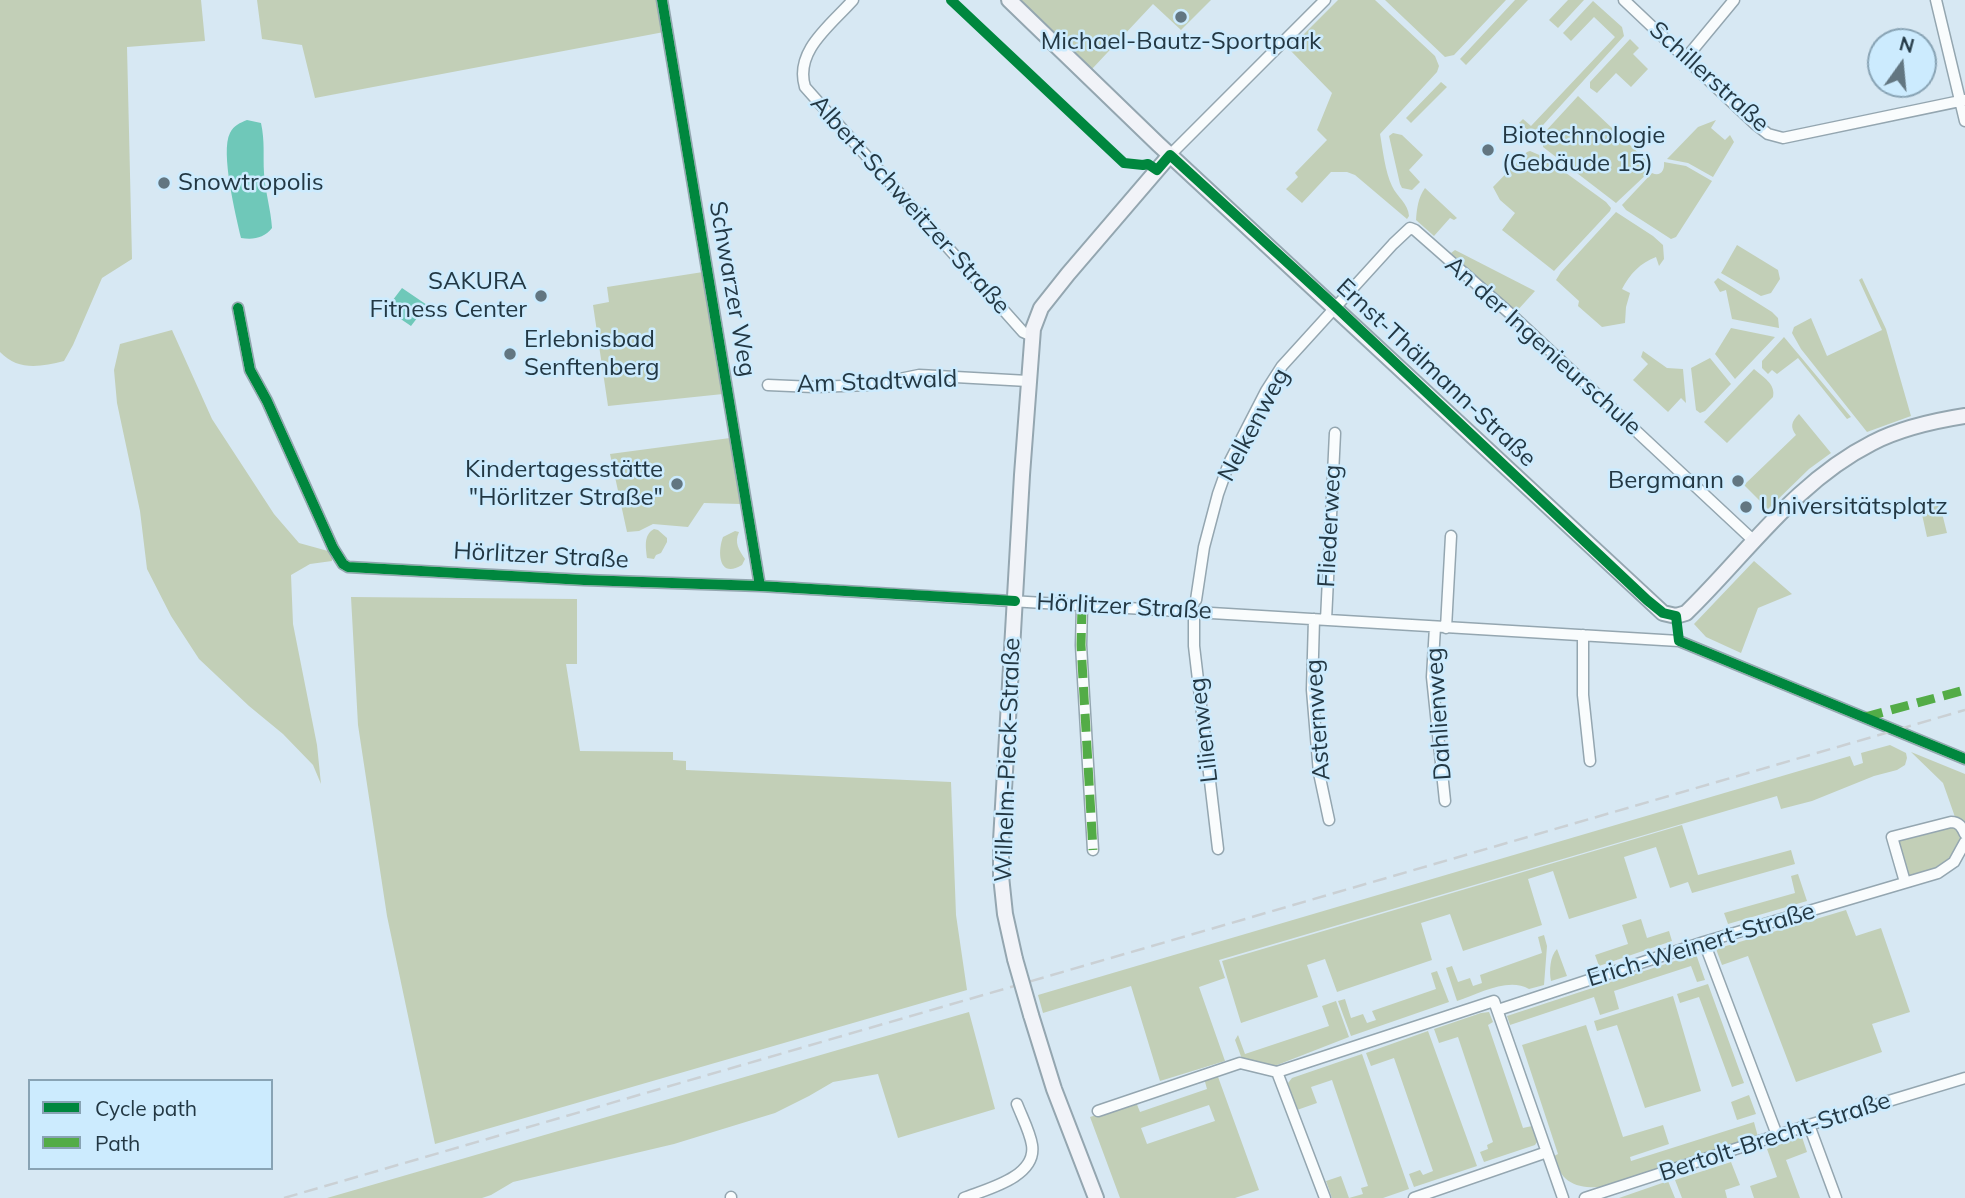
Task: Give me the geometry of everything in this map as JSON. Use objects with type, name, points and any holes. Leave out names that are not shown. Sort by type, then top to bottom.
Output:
[{"type":"main road","name":"Ernst-Thälmann-Straße","points":[[1009,0],[1170,155],[1663,613],[1676,616],[1685,613],[1754,541]]},
{"type":"main road","name":"Wilhelm-Pieck-Straße","points":[[1096,1198],[1054,1089],[1015,959],[1005,914],[1001,852],[1028,382],[1032,336],[1035,319],[1041,308],[1087,250],[1170,155]]},
{"type":"main road","points":[[1754,541],[1787,506],[1824,473],[1873,442],[1898,432],[1965,416]]},
{"type":"street","name":"Schwarzer Weg","points":[[662,0],[760,586]]},
{"type":"street","name":"Albert-Schweitzer-Straße","points":[[853,0],[810,47],[803,62],[805,88],[1023,332],[1032,336]]},
{"type":"street","points":[[1170,155],[1325,0]]},
{"type":"street","name":"Schillerstraße","points":[[1624,0],[1768,134],[1783,138],[1963,101]]},
{"type":"street","points":[[1686,58],[1734,0]]},
{"type":"street","points":[[1937,0],[1963,101],[1965,121]]},
{"type":"street","name":"An der Ingenieurschule","points":[[1336,307],[1407,230],[1415,230],[1514,317],[1754,541]]},
{"type":"street","name":"Nelkenweg","points":[[1195,605],[1204,547],[1229,463],[1282,366],[1336,307]]},
{"type":"street","name":"Hörlitzer Straße","points":[[238,308],[250,370],[267,401],[333,548],[348,567],[598,581],[760,586],[1082,606],[1195,605],[1326,620],[1679,641],[1965,759]]},
{"type":"street","name":"Am Stadtwald","points":[[768,385],[870,385],[919,375],[1028,382]]},
{"type":"street","name":"Fliederweg","points":[[1326,620],[1335,433]]},
{"type":"street","points":[[1446,628],[1451,536]]},
{"type":"street","name":"Lilienweg","points":[[1195,605],[1194,646],[1218,849]]},
{"type":"street","points":[[1082,606],[1081,645],[1093,850]]},
{"type":"street","name":"Asternweg","points":[[1314,619],[1312,690],[1319,773],[1329,820]]},
{"type":"street","name":"Dahlienweg","points":[[1435,627],[1432,677],[1445,801]]},
{"type":"street","points":[[1583,635],[1583,695],[1590,761]]},
{"type":"street","points":[[1905,882],[1892,837],[1951,822],[1960,825],[1965,834]]},
{"type":"street","name":"Erich-Weinert-Straße","points":[[1277,1072],[1945,870],[1954,862],[1965,842]]},
{"type":"street","points":[[1704,942],[1777,1135]]},
{"type":"street","points":[[1496,1006],[1563,1198]]},
{"type":"street","points":[[1098,1111],[1240,1063],[1277,1072],[1325,1198]]},
{"type":"street","name":"Bertolt-Brecht-Straße","points":[[1586,1198],[1777,1135],[1965,1078]]},
{"type":"street","points":[[964,1198],[1011,1179],[1025,1168],[1031,1158],[1031,1143],[1017,1104]]},
{"type":"street","points":[[1809,1125],[1836,1198]]},
{"type":"street","points":[[1414,1198],[1547,1152]]},
{"type":"shaded area","points":[[0,0],[201,0],[205,41],[127,47],[132,259],[102,278],[64,361],[38,366],[22,365],[0,352]]},
{"type":"shaded area","points":[[257,0],[657,0],[664,32],[315,98],[302,45],[262,39]]},
{"type":"shaded area","points":[[1019,0],[1211,0],[1181,30],[1153,4],[1092,69]]},
{"type":"shaded area","points":[[1338,0],[1375,0],[1435,56],[1439,66],[1437,72],[1380,134],[1388,174],[1394,190],[1407,207],[1407,219],[1355,175],[1347,172],[1331,172],[1302,203],[1286,189],[1298,177],[1295,173],[1327,140],[1317,130],[1332,93],[1289,49]]},
{"type":"shaded area","points":[[1385,0],[1506,0],[1454,55],[1445,57]]},
{"type":"shaded area","points":[[1515,0],[1528,0],[1466,65],[1460,59]]},
{"type":"shaded area","points":[[1568,0],[1584,0],[1558,28],[1549,20]]},
{"type":"shaded area","points":[[1593,1],[1622,27],[1624,36],[1543,125],[1535,131],[1528,130],[1519,123],[1523,119],[1531,126],[1615,37],[1594,17],[1571,41],[1563,33]]},
{"type":"shaded area","points":[[1630,39],[1639,48],[1633,54],[1648,69],[1631,87],[1616,73],[1597,93],[1590,88],[1590,82]]},
{"type":"shaded area","points":[[1441,82],[1447,87],[1411,123],[1406,118]]},
{"type":"shaded area","points":[[1578,96],[1649,163],[1650,171],[1616,203],[1543,147],[1543,134]]},
{"type":"shaded area","points":[[247,120],[261,123],[272,228],[258,238],[250,239],[241,238],[227,154],[230,133],[237,125]]},
{"type":"shaded area","points":[[1716,120],[1711,128],[1725,140],[1730,135],[1734,142],[1713,177],[1688,163],[1667,159],[1698,127]]},
{"type":"shaded area","points":[[1393,133],[1402,135],[1423,155],[1409,170],[1420,182],[1412,190],[1402,188],[1400,184],[1389,136]]},
{"type":"shaded area","points":[[1530,151],[1544,157],[1611,208],[1554,271],[1502,230],[1515,213],[1500,200],[1493,187]]},
{"type":"shaded area","points":[[1664,162],[1686,166],[1712,181],[1676,237],[1671,239],[1622,205],[1652,173],[1661,172]]},
{"type":"shaded area","points":[[1425,188],[1457,218],[1450,218],[1434,236],[1416,220],[1419,199]]},
{"type":"shaded area","points":[[1616,212],[1663,245],[1664,259],[1659,266],[1656,257],[1645,262],[1625,284],[1622,289],[1630,293],[1625,323],[1602,327],[1578,306],[1579,301],[1556,280]]},
{"type":"shaded area","points":[[1737,245],[1778,270],[1780,279],[1771,293],[1761,296],[1721,273]]},
{"type":"shaded area","points":[[1455,250],[1535,291],[1516,312],[1451,253]]},
{"type":"shaded area","points":[[703,272],[723,394],[608,406],[593,305],[609,302],[607,287]]},
{"type":"shaded area","points":[[1718,278],[1772,312],[1778,318],[1779,328],[1732,319],[1726,290],[1720,292],[1714,282]]},
{"type":"shaded area","points":[[1862,278],[1886,329],[1911,416],[1867,432],[1801,349],[1792,333],[1794,327],[1811,318],[1827,356],[1882,330],[1859,280]]},
{"type":"shaded area","points":[[402,288],[427,305],[411,326],[386,309]]},
{"type":"shaded area","points":[[1731,328],[1775,337],[1735,379],[1715,354]]},
{"type":"shaded area","points":[[172,330],[212,419],[274,514],[299,543],[328,551],[332,556],[332,561],[310,564],[291,575],[293,624],[317,745],[321,784],[313,765],[283,734],[199,659],[171,616],[147,569],[140,511],[117,403],[114,370],[120,344]]},
{"type":"shaded area","points":[[1784,337],[1851,417],[1847,419],[1798,358],[1777,374],[1772,370],[1768,374],[1762,368],[1762,361]]},
{"type":"shaded area","points":[[1643,351],[1667,368],[1683,369],[1686,403],[1681,398],[1668,412],[1633,380],[1648,364],[1641,357]]},
{"type":"shaded area","points":[[1710,358],[1731,384],[1700,413],[1696,410],[1691,368]]},
{"type":"shaded area","points":[[1754,369],[1771,385],[1773,397],[1727,443],[1704,422]]},
{"type":"shaded area","points":[[1799,414],[1831,453],[1809,469],[1768,509],[1744,485],[1796,435],[1792,424]]},
{"type":"shaded area","points":[[730,438],[741,504],[704,503],[688,527],[653,524],[639,531],[627,532],[610,454]]},
{"type":"shaded area","points":[[1940,505],[1947,533],[1927,537],[1921,510]]},
{"type":"shaded area","points":[[654,529],[667,538],[667,542],[654,559],[647,558],[646,546],[648,535]]},
{"type":"shaded area","points":[[735,531],[739,532],[737,543],[745,559],[742,565],[728,569],[724,567],[720,557],[721,543],[723,537]]},
{"type":"shaded area","points":[[1754,561],[1792,594],[1758,608],[1741,653],[1706,637],[1694,624]]},
{"type":"shaded area","points":[[351,597],[577,599],[577,664],[566,664],[580,751],[673,752],[673,760],[686,761],[686,770],[951,782],[956,915],[967,990],[435,1144],[387,916],[358,725]]},
{"type":"shaded area","points":[[1890,745],[1906,753],[1905,765],[1812,801],[1781,809],[1777,796],[1219,960],[1225,978],[1199,987],[1225,1061],[1160,1081],[1131,986],[1043,1013],[1038,995],[1850,756],[1854,766],[1863,763],[1861,753]]},
{"type":"shaded area","points":[[1911,752],[1965,774],[1965,824],[1955,817],[1943,783]]},
{"type":"shaded area","points":[[1682,825],[1698,875],[1791,850],[1795,864],[1692,893],[1688,882],[1670,888],[1656,847],[1624,857],[1637,898],[1569,919],[1553,871],[1528,879],[1542,925],[1463,951],[1450,914],[1421,923],[1432,960],[1337,992],[1325,959],[1307,965],[1318,997],[1241,1023],[1222,961]]},
{"type":"shaded area","points":[[1955,825],[1960,840],[1952,857],[1935,868],[1907,877],[1897,840]]},
{"type":"shaded area","points":[[1798,874],[1807,901],[1728,924],[1724,913],[1795,893],[1791,876]]},
{"type":"shaded area","points":[[1846,910],[1856,936],[1881,928],[1910,1012],[1872,1024],[1882,1052],[1796,1082],[1748,956],[1722,965],[1716,949]]},
{"type":"shaded area","points":[[1641,919],[1647,938],[1669,931],[1672,941],[1599,966],[1595,955],[1628,944],[1622,925]]},
{"type":"shaded area","points":[[1544,935],[1547,946],[1544,985],[1529,989],[1503,986],[1457,1001],[1446,968],[1452,966],[1458,982],[1470,978],[1473,986],[1482,983],[1480,975],[1542,953],[1538,937]]},
{"type":"shaded area","points":[[1557,949],[1567,976],[1551,981],[1551,964]]},
{"type":"shaded area","points":[[1696,954],[1705,980],[1697,982],[1691,966],[1614,991],[1619,1009],[1600,1015],[1594,997],[1510,1025],[1507,1016]]},
{"type":"shaded area","points":[[1437,971],[1449,1002],[1351,1036],[1338,1001],[1345,999],[1351,1018],[1363,1014],[1367,1023],[1376,1020],[1372,1011],[1436,989],[1431,973]]},
{"type":"shaded area","points":[[1708,984],[1744,1083],[1732,1087],[1699,997],[1680,1003],[1677,994]]},
{"type":"shaded area","points":[[1673,996],[1701,1091],[1645,1108],[1617,1025],[1597,1031],[1594,1021]]},
{"type":"shaded area","points":[[1336,1001],[1349,1037],[1272,1067],[1242,1059],[1235,1040],[1238,1035],[1245,1054],[1329,1026],[1322,1006]]},
{"type":"shaded area","points":[[969,1012],[995,1109],[898,1138],[878,1074],[833,1082],[775,1113],[674,1144],[513,1182],[482,1198],[327,1198]]},
{"type":"shaded area","points":[[1489,1012],[1493,1022],[1488,1025],[1523,1128],[1532,1126],[1537,1142],[1535,1145],[1484,1162],[1480,1152],[1488,1149],[1487,1145],[1493,1142],[1458,1037],[1439,1043],[1434,1029]]},
{"type":"shaded area","points":[[1586,1025],[1623,1137],[1663,1125],[1669,1144],[1630,1157],[1631,1161],[1754,1122],[1758,1137],[1603,1187],[1585,1187],[1571,1182],[1557,1165],[1554,1156],[1558,1154],[1522,1045]]},
{"type":"shaded area","points":[[1428,1031],[1477,1166],[1414,1187],[1409,1174],[1420,1170],[1423,1175],[1433,1171],[1394,1058],[1371,1066],[1366,1053]]},
{"type":"shaded area","points":[[1362,1054],[1409,1189],[1383,1198],[1349,1198],[1363,1194],[1361,1188],[1368,1186],[1332,1080],[1311,1087],[1317,1103],[1297,1110],[1288,1083],[1292,1078]]},
{"type":"shaded area","points":[[1217,1074],[1259,1190],[1235,1198],[1120,1198],[1090,1117],[1136,1102],[1140,1112],[1207,1089],[1204,1078]],"holes":[[[1209,1105],[1215,1121],[1147,1144],[1141,1128]]]},
{"type":"shaded area","points":[[1749,1095],[1756,1114],[1737,1120],[1731,1102]]},
{"type":"shaded area","points":[[1802,1137],[1807,1152],[1786,1160],[1800,1198],[1754,1198],[1750,1186],[1777,1177],[1767,1149]]},
{"type":"shaded area","points":[[1731,1162],[1740,1185],[1725,1190],[1727,1198],[1682,1198],[1675,1180]]},
{"type":"shaded area","points":[[1341,1176],[1349,1198],[1332,1198],[1326,1181]]},
{"type":"shaded area","points":[[1668,1181],[1675,1198],[1619,1198]]},
{"type":"railway","points":[[284,1198],[1965,710]]},
{"type":"marked path","points":[[1082,606],[1081,645],[1093,850]]},
{"type":"marked path","points":[[1865,717],[1965,690]]},
{"type":"cycle path","points":[[662,0],[760,586]]},
{"type":"cycle path","points":[[951,0],[1124,163],[1148,164],[1157,170],[1170,155],[1647,600],[1663,613],[1676,616],[1679,641],[1965,759]]},
{"type":"cycle path","points":[[238,308],[250,370],[267,401],[333,548],[348,567],[1015,601]]},
{"type":"place","name":"Michael-Bautz-Sportpark","points":[[1181,17]]},
{"type":"place","name":"Biotechnologie (Gebäude 15)","points":[[1488,150]]},
{"type":"place","name":"Snowtropolis","points":[[164,183]]},
{"type":"place","name":"SAKURA Fitness Center","points":[[541,296]]},
{"type":"place","name":"Erlebnisbad Senftenberg","points":[[510,354]]},
{"type":"place","name":"Bergmann","points":[[1738,481]]},
{"type":"place","name":"Kindertagesstätte \"Hörlitzer Straße\"","points":[[677,484]]},
{"type":"place","name":"Universitätsplatz","points":[[1746,507]]}]
